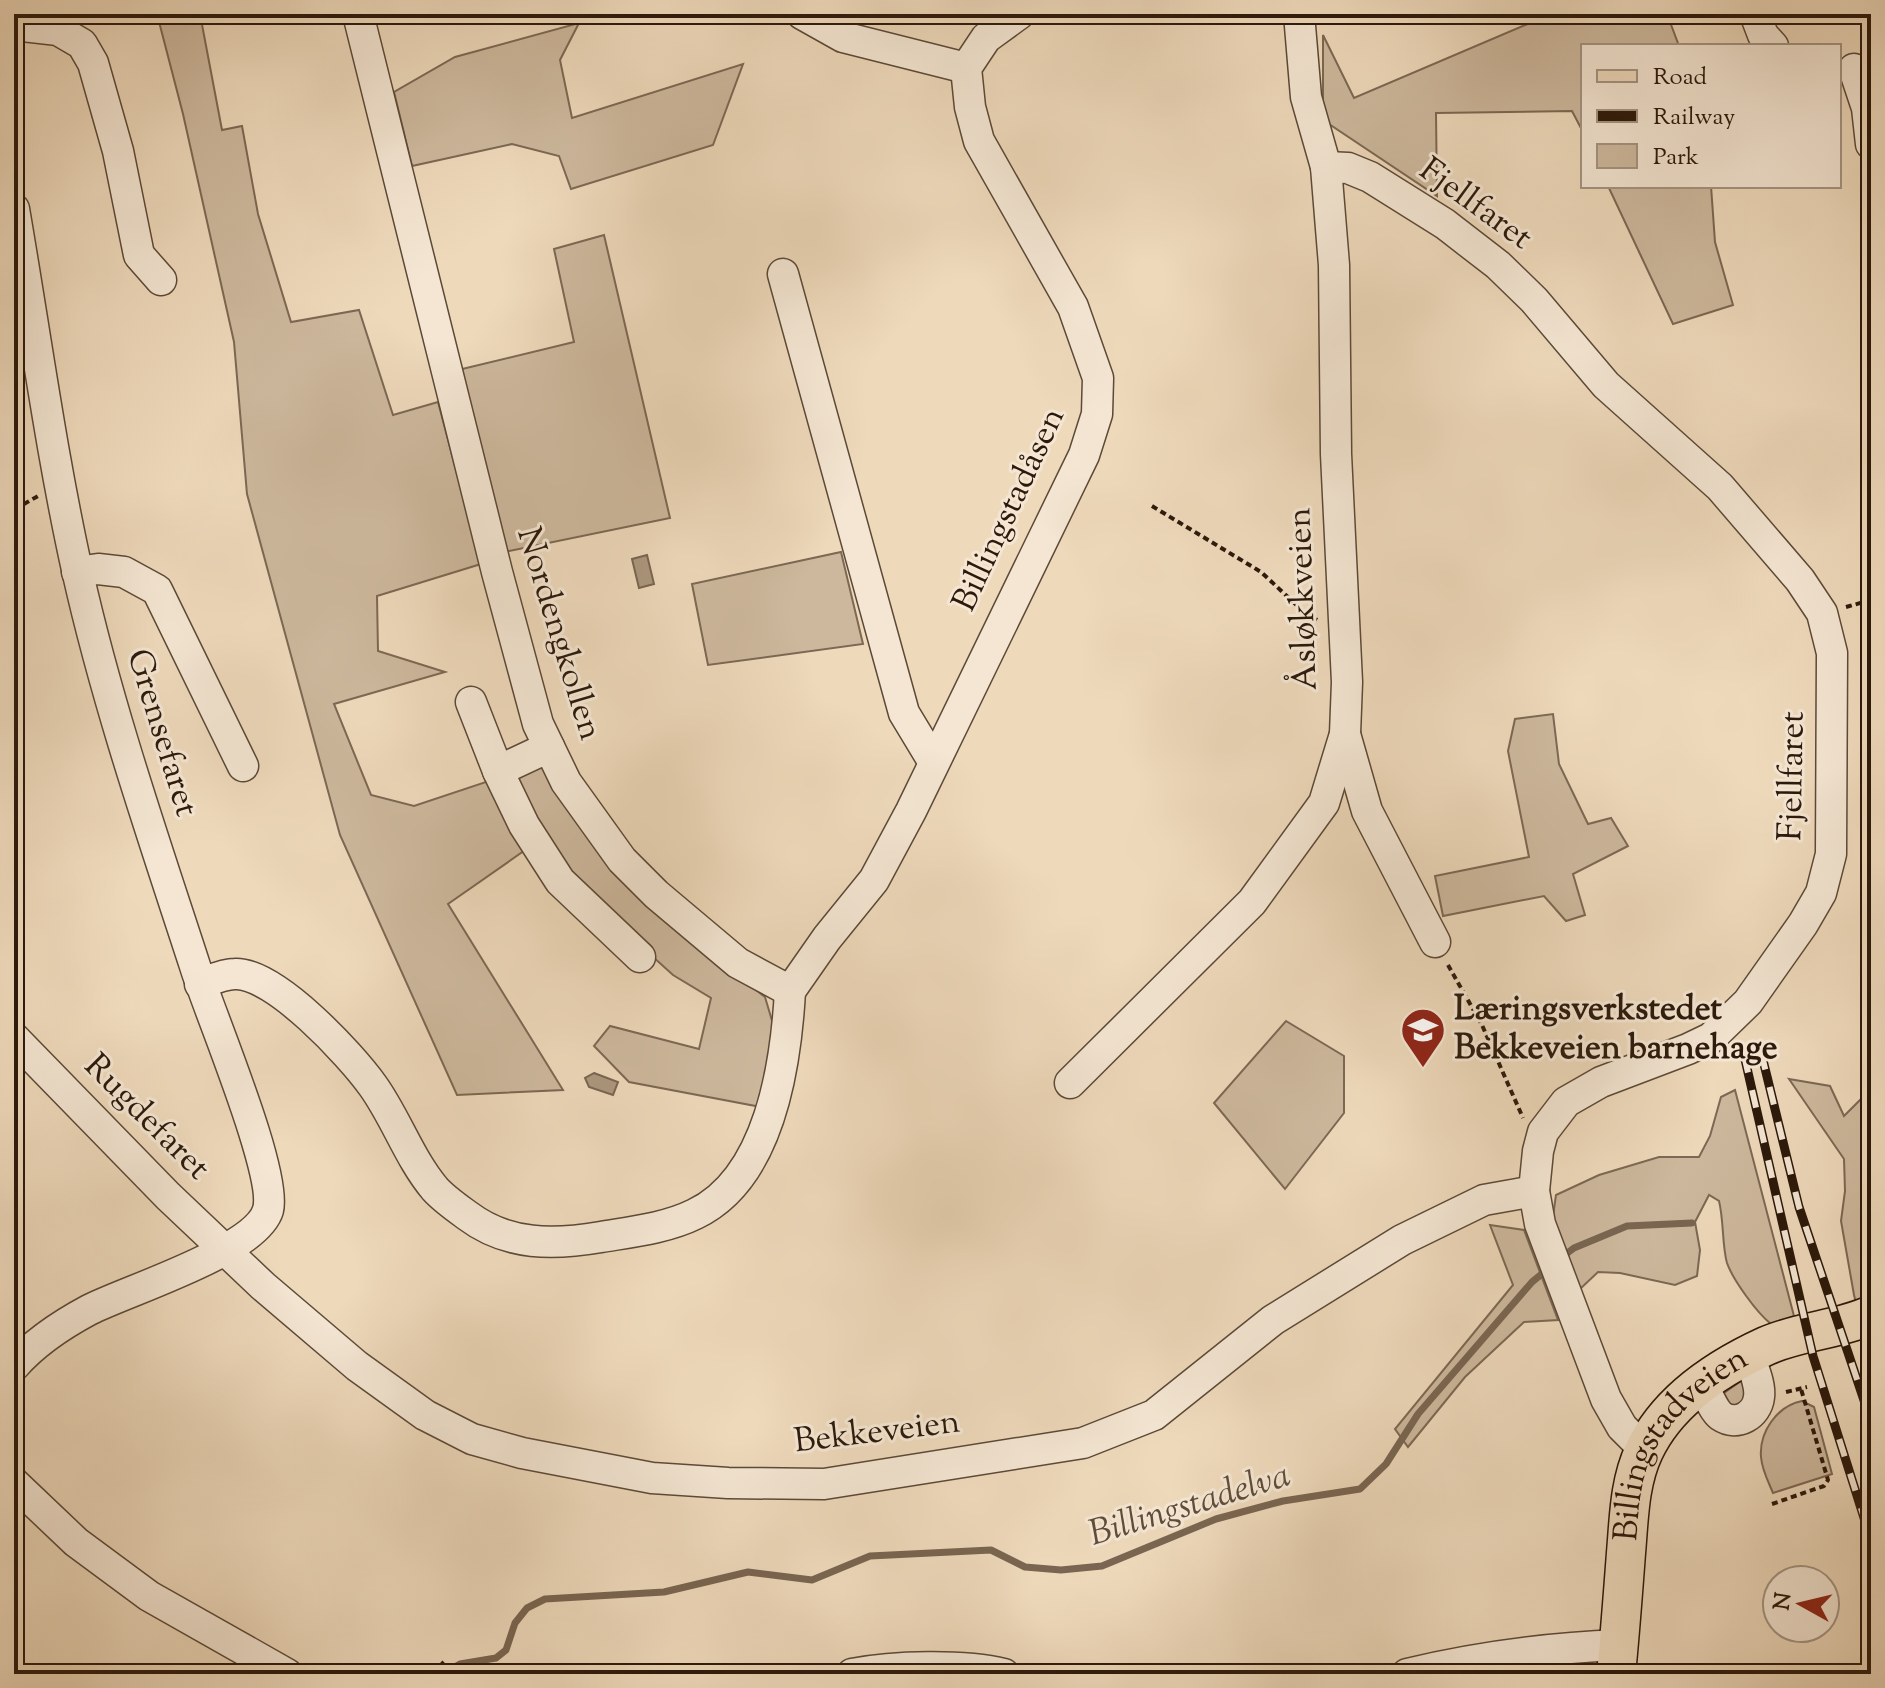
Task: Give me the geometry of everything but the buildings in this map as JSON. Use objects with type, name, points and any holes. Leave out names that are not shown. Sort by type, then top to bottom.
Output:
[{"type":"main road","name":"Billingstadveien","points":[[1617,1659],[1630,1508],[1636,1473],[1645,1450],[1672,1411],[1702,1383],[1749,1354],[1771,1344],[1871,1315]]},
{"type":"street","name":"Nordengkollen","points":[[358,14],[514,640],[538,724],[566,782],[622,860],[656,894],[738,963],[790,991]]},
{"type":"street","points":[[802,14],[843,37],[966,68],[986,38],[1019,14]]},
{"type":"street","name":"Åsløkkveien","points":[[1070,1083],[1252,902],[1324,803],[1345,734],[1347,682],[1336,454],[1334,265],[1326,167],[1306,97],[1299,14]]},
{"type":"street","points":[[1755,14],[1763,35],[1771,44]]},
{"type":"street","points":[[14,25],[58,30],[82,44],[93,63],[118,151],[139,255],[161,280]]},
{"type":"street","points":[[1855,64],[1867,108],[1871,144]]},
{"type":"street","name":"Billingstadåsen","points":[[790,991],[827,938],[874,880],[911,811],[1084,455],[1097,414],[1098,378],[1073,307],[979,141],[970,107],[966,68]]},
{"type":"street","name":"Fjellfaret","points":[[1326,167],[1348,168],[1370,177],[1445,224],[1498,265],[1534,300],[1606,385],[1720,487],[1800,580],[1822,613],[1832,653],[1831,854],[1821,893],[1803,924],[1748,1002],[1711,1038],[1583,1091],[1566,1102],[1543,1132],[1538,1151],[1534,1191],[1540,1224],[1606,1399],[1622,1427],[1645,1450]]},
{"type":"street","name":"Grensefaret","points":[[14,209],[77,572],[99,660],[200,984],[254,1133],[267,1178],[268,1210],[254,1229],[227,1250],[92,1309],[56,1329],[28,1350],[14,1366]]},
{"type":"street","points":[[783,274],[904,713],[933,761]]},
{"type":"street","points":[[77,572],[98,569],[124,572],[157,590],[243,766]]},
{"type":"street","points":[[471,702],[498,771],[524,825],[560,881],[640,957]]},
{"type":"street","points":[[1345,734],[1367,811],[1435,942]]},
{"type":"street","points":[[498,771],[549,747]]},
{"type":"street","points":[[1324,803],[1367,811]]},
{"type":"street","points":[[200,984],[238,973],[270,986],[310,1017],[365,1077],[436,1190],[471,1218],[511,1238],[557,1244],[645,1229],[695,1214],[720,1196],[740,1174],[763,1133],[781,1077],[790,991]]},
{"type":"street","name":"Rugdefaret","points":[[14,1038],[168,1196],[227,1250]]},
{"type":"street","name":"Bekkeveien","points":[[227,1250],[263,1286],[357,1366],[425,1415],[472,1439],[522,1453],[652,1478],[824,1484],[1083,1443],[1154,1415],[1273,1320],[1402,1240],[1484,1200],[1534,1191]]},
{"type":"street","points":[[1702,1383],[1719,1415],[1743,1420],[1755,1410],[1760,1396],[1749,1354]]},
{"type":"street","points":[[14,1483],[76,1542],[149,1596],[287,1674]]},
{"type":"street","points":[[1407,1674],[1463,1660],[1547,1649],[1617,1659]]},
{"type":"street","points":[[852,1674],[875,1670],[973,1669],[1004,1674]]},
{"type":"path","points":[[1152,506],[1261,572],[1303,611],[1344,637]]},
{"type":"path","points":[[1435,942],[1482,1025],[1524,1120],[1543,1132]]},
{"type":"path","points":[[1772,1504],[1824,1486],[1828,1480],[1801,1389]]},
{"type":"path","points":[[441,1662],[453,1674]]},
{"type":"green space","points":[[157,14],[200,14],[222,130],[242,126],[258,214],[291,322],[359,310],[393,415],[438,402],[481,564],[377,596],[378,651],[445,672],[334,704],[371,795],[414,806],[543,763],[664,918],[765,997],[776,1034],[761,1107],[629,1082],[594,1046],[610,1026],[699,1049],[711,998],[673,975],[599,908],[541,839],[448,904],[563,1090],[457,1095],[340,835],[247,494],[234,342],[183,114]]},
{"type":"green space","points":[[1536,14],[1667,14],[1678,44],[1581,44],[1581,128],[1572,111],[1436,113],[1437,196],[1323,120],[1323,35],[1354,98],[1537,20]]},
{"type":"green space","points":[[579,23],[560,60],[572,118],[743,64],[713,145],[571,189],[559,156],[512,144],[412,166],[394,92],[455,57]]},
{"type":"green space","points":[[1609,188],[1711,188],[1715,242],[1733,305],[1673,324]]},
{"type":"green space","points":[[604,235],[670,518],[504,552],[458,370],[574,342],[554,249]]},
{"type":"green space","points":[[841,552],[863,644],[708,665],[692,584]]},
{"type":"green space","points":[[1553,714],[1559,764],[1588,824],[1611,818],[1628,846],[1573,874],[1585,915],[1566,921],[1544,896],[1443,916],[1435,876],[1529,857],[1508,751],[1515,719]]},
{"type":"green space","points":[[1286,1021],[1344,1056],[1344,1113],[1285,1189],[1214,1103]]},
{"type":"green space","points":[[1789,1079],[1830,1086],[1844,1116],[1871,1089],[1871,1302],[1857,1307],[1841,1221],[1845,1191],[1844,1159]]},
{"type":"green space","points":[[1735,1090],[1794,1316],[1771,1324],[1746,1296],[1727,1263],[1719,1201],[1709,1195],[1695,1222],[1700,1250],[1697,1276],[1675,1285],[1620,1273],[1598,1272],[1580,1289],[1552,1223],[1556,1195],[1599,1175],[1659,1157],[1699,1157],[1710,1136],[1721,1097]]},
{"type":"green space","points":[[1490,1225],[1524,1230],[1558,1320],[1524,1322],[1465,1377],[1408,1447],[1395,1429],[1513,1285]]},
{"type":"green space","points":[[1744,1379],[1746,1404],[1731,1406],[1724,1393]]},
{"type":"green space","points":[[1802,1401],[1814,1407],[1832,1474],[1773,1493],[1762,1462],[1763,1438],[1778,1414]]},
{"type":"shaded area","points":[[647,555],[654,584],[639,588],[632,559]]},
{"type":"shaded area","points":[[594,1073],[618,1082],[613,1095],[589,1087],[585,1078]]},
{"type":"waterway","name":"Billingstadelva","points":[[1562,1257],[1574,1248],[1627,1226],[1692,1223]]},
{"type":"waterway","name":"Billingstadelva","points":[[442,1674],[460,1664],[496,1658],[506,1650],[515,1623],[527,1608],[545,1599],[664,1592],[748,1572],[812,1580],[870,1556],[991,1550],[1025,1567],[1061,1570],[1102,1566],[1216,1519],[1283,1501],[1360,1489],[1386,1464],[1418,1414],[1532,1282],[1549,1268]]},
{"type":"railway","points":[[1761,1052],[1799,1207],[1871,1421]]},
{"type":"railway","points":[[1744,1055],[1813,1356],[1871,1540]]},
{"type":"place","name":"Læringsverkstedet Bekkeveien barnehage","points":[[1423,1069]]}]
